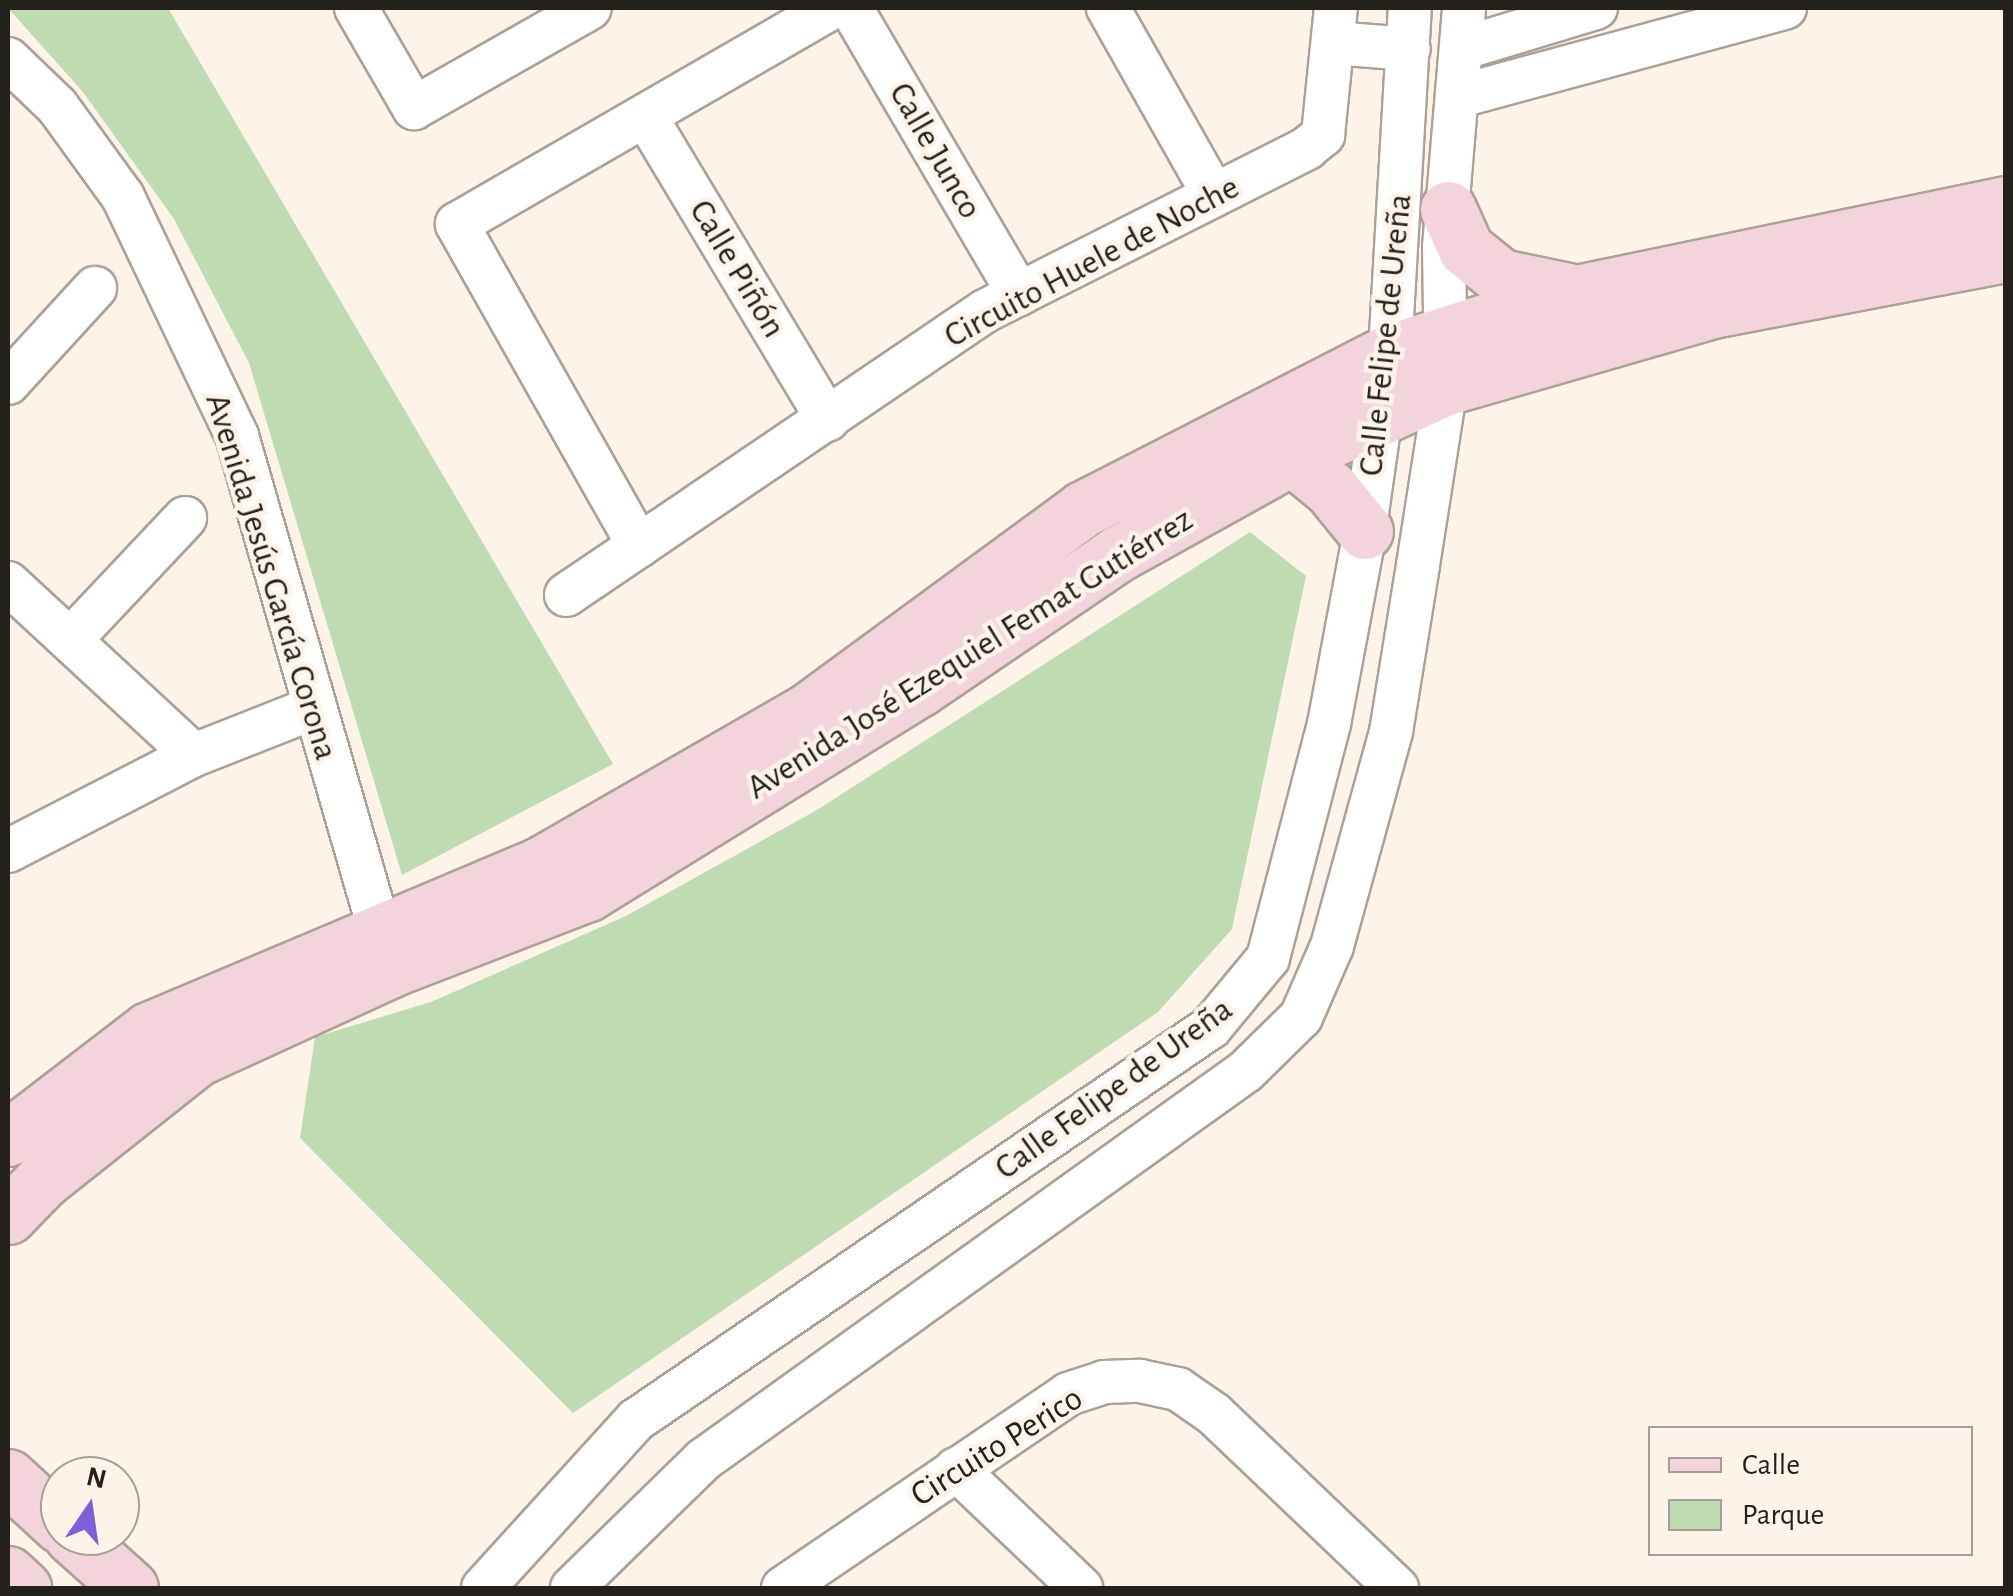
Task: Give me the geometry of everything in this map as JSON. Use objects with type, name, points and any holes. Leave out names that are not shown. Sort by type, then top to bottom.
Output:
[{"type":"street","points":[[356,8],[414,108],[590,8]]},
{"type":"street","points":[[638,546],[457,224],[831,8]]},
{"type":"street","name":"Calle Junco","points":[[852,8],[1018,294]]},
{"type":"street","points":[[1108,8],[1214,195]]},
{"type":"street","points":[[1464,28],[1596,8]]},
{"type":"street","points":[[1460,96],[1699,18],[1784,8]]},
{"type":"street","name":"Circuito Huele de Noche","points":[[566,595],[1018,294],[1323,135],[1335,25],[1409,28]]},
{"type":"street","name":"Calle Felipe de Ureña","points":[[484,1588],[636,1420],[1211,1027],[1245,993],[1268,958],[1316,776],[1364,531],[1381,419],[1390,352],[1409,28]]},
{"type":"street","name":"Calle Felipe de Ureña","points":[[572,1588],[703,1460],[1230,1082],[1301,1017],[1332,946],[1391,732],[1446,387],[1441,331],[1464,28]]},
{"type":"street","name":"Avenida Jesús García Corona","points":[[8,59],[58,106],[123,197],[185,315],[238,436],[311,709],[384,950]]},
{"type":"street","name":"Calle Piñón","points":[[646,117],[828,420]]},
{"type":"street","name":"Avenida José Ezequiel Femat Gutiérrez","points":[[8,1216],[42,1180],[198,1058],[808,710],[1083,510],[1390,352],[1441,331],[1576,292],[2006,204]]},
{"type":"street","points":[[1448,209],[1466,249],[1501,277],[1576,292]]},
{"type":"street","name":"Avenida José Ezequiel Femat Gutiérrez","points":[[8,1138],[149,1030],[384,950],[588,894],[920,688],[1119,554],[1292,457],[1446,387],[1712,310],[2006,254]]},
{"type":"street","points":[[8,383],[95,288]]},
{"type":"street","points":[[1292,457],[1332,490],[1364,531]]},
{"type":"street","points":[[72,638],[185,518]]},
{"type":"street","points":[[8,583],[72,638],[194,755]]},
{"type":"street","points":[[8,851],[194,755],[311,709]]},
{"type":"street","name":"Circuito Perico","points":[[784,1588],[1068,1394],[1104,1382],[1178,1389],[1214,1414],[1396,1588]]},
{"type":"street","points":[[956,1469],[1082,1588]]},
{"type":"street","points":[[8,1477],[40,1507]]},
{"type":"street","points":[[94,1556],[130,1588]]},
{"type":"street","points":[[8,1574],[23,1588]]},
{"type":"green space","points":[[8,8],[168,8],[613,764],[402,875],[249,363],[174,219],[83,92]]},
{"type":"green space","points":[[1250,532],[1306,576],[1232,929],[1158,1012],[573,1413],[300,1138],[315,1037],[431,1002],[626,916],[817,810]]}]
